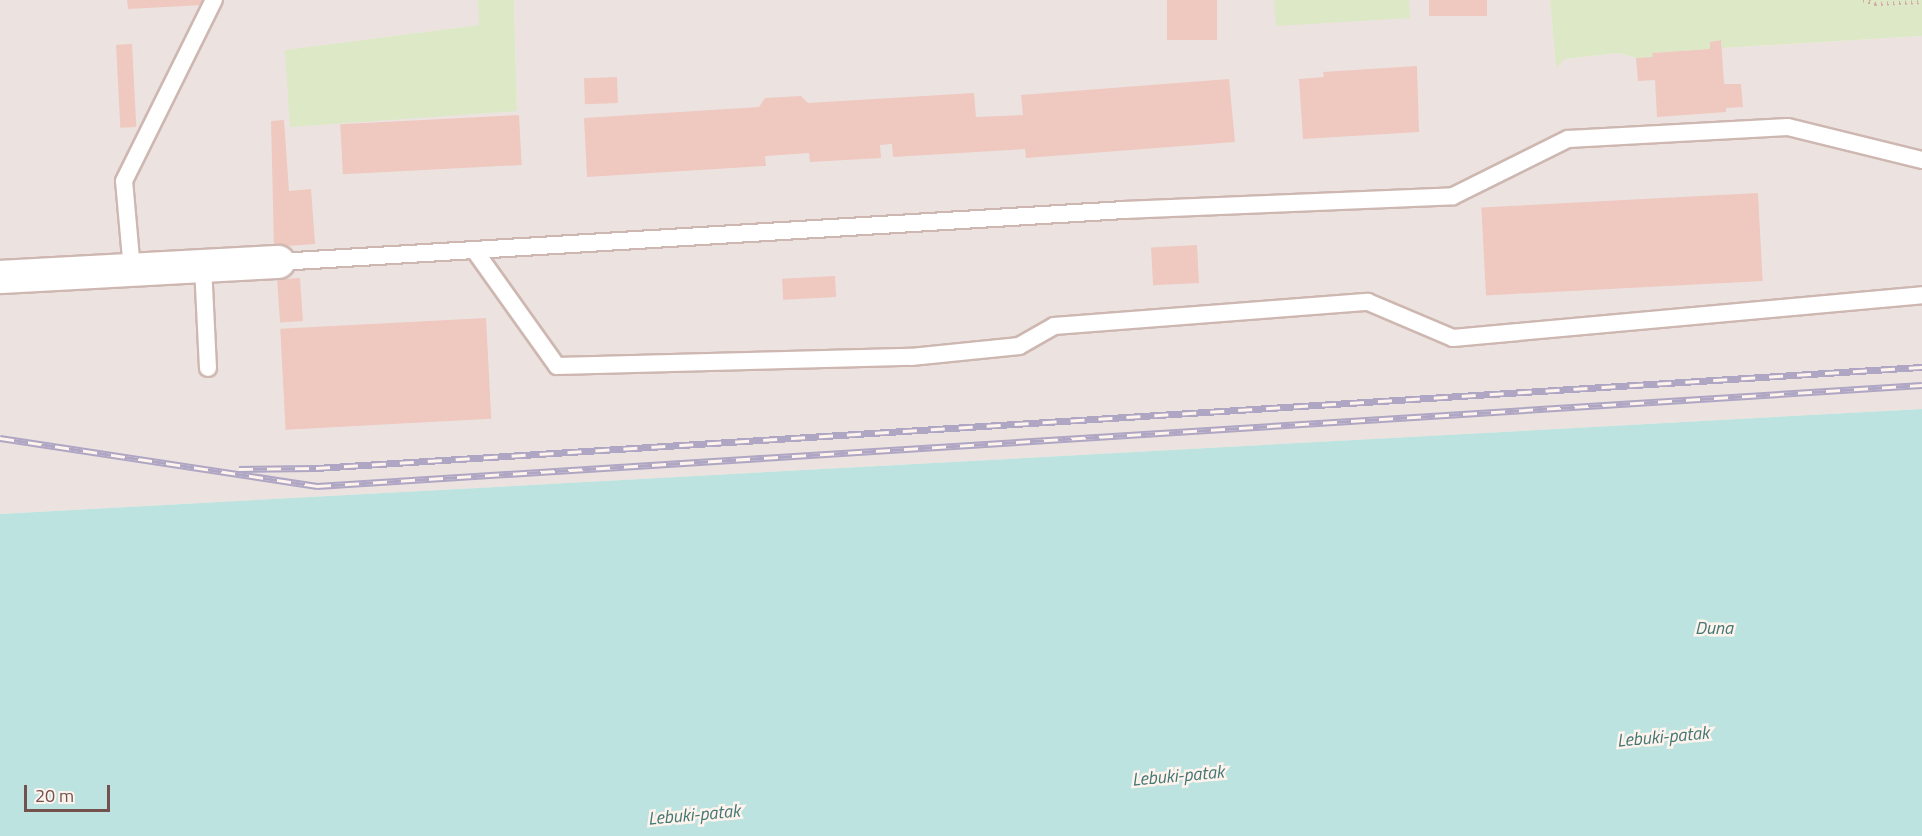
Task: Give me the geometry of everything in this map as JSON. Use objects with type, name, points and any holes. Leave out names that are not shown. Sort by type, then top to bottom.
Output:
[{"type":"street","points":[[0,277],[279,262]]},
{"type":"lane","points":[[132,270],[124,181],[214,0]]},
{"type":"lane","points":[[279,262],[1125,210],[1453,196],[1568,140],[1580,139],[1788,127],[1922,160]]},
{"type":"lane","points":[[475,251],[557,366],[911,357],[1019,346],[1054,326],[1368,302],[1453,338],[1922,295]]},
{"type":"lane","points":[[203,266],[208,368]]},
{"type":"path","points":[[1863,0],[1875,4],[1922,2]]},
{"type":"shaded area","points":[[0,0],[478,0],[480,25],[286,50],[517,111],[514,0],[1550,0],[1556,67],[1564,59],[1618,53],[1636,58],[1652,57],[1652,53],[1710,49],[1710,42],[1721,40],[1722,48],[1922,36],[1922,409],[0,514]]},
{"type":"green space","points":[[478,0],[514,0],[517,111],[290,127],[285,50],[479,25]]},
{"type":"green space","points":[[1274,0],[1409,0],[1410,18],[1276,26]]},
{"type":"green space","points":[[1550,0],[1922,0],[1922,36],[1722,48],[1721,40],[1710,42],[1710,49],[1653,53],[1653,57],[1636,58],[1618,53],[1565,59],[1556,68]]},
{"type":"water","name":"Duna","points":[[1922,409],[1922,836],[0,836],[0,514]]},
{"type":"building","points":[[127,0],[203,0],[203,5],[128,9]]},
{"type":"building","points":[[1167,0],[1217,0],[1217,40],[1167,40]]},
{"type":"building","points":[[1429,0],[1487,0],[1487,16],[1429,16]]},
{"type":"building","points":[[1721,40],[1724,84],[1741,84],[1743,107],[1726,108],[1726,112],[1657,117],[1655,80],[1638,81],[1636,58],[1653,57],[1652,53],[1710,49],[1710,42]]},
{"type":"building","points":[[132,44],[136,127],[120,128],[116,45]]},
{"type":"building","points":[[1417,66],[1419,132],[1303,139],[1299,79],[1324,77],[1323,72]]},
{"type":"building","points":[[617,77],[618,103],[585,104],[584,78]]},
{"type":"building","points":[[1229,79],[1235,142],[1026,158],[1025,149],[893,157],[892,144],[880,145],[881,158],[810,162],[809,153],[765,156],[766,166],[587,177],[584,118],[759,107],[765,98],[801,96],[808,103],[974,93],[976,117],[1023,115],[1021,95]]},
{"type":"building","points":[[519,115],[522,165],[343,174],[340,124]]},
{"type":"building","points":[[284,120],[289,191],[311,189],[315,244],[274,247],[271,121]]},
{"type":"building","points":[[1758,193],[1763,281],[1486,295],[1481,207]]},
{"type":"building","points":[[1197,245],[1199,283],[1153,285],[1151,247]]},
{"type":"building","points":[[835,276],[836,297],[783,300],[782,279]]},
{"type":"building","points":[[300,278],[303,321],[280,322],[277,280]]},
{"type":"building","points":[[486,318],[491,419],[286,430],[280,329]]},
{"type":"railway","points":[[239,469],[316,468],[1922,367]]},
{"type":"railway","points":[[0,438],[317,486],[1922,385]]},
{"type":"water label","name":"Lebuki-patak","points":[[1663,737]]},
{"type":"water label","name":"Lebuki-patak","points":[[1178,776]]},
{"type":"water label","name":"Lebuki-patak","points":[[694,815]]}]
